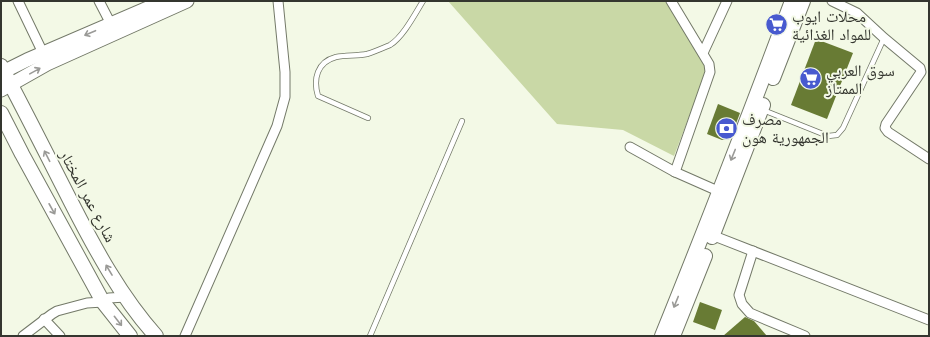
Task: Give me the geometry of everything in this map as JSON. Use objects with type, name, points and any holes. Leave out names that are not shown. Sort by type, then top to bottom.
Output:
[{"type":"main road","points":[[673,336],[708,234],[751,123],[792,1]]},
{"type":"main road","points":[[662,336],[708,234],[718,191],[751,123],[762,109],[803,1]]},
{"type":"main road","name":"شارع عمر المختار","points":[[2,71],[6,87],[83,225],[126,297],[156,336]]},
{"type":"main road","points":[[1,113],[103,302],[130,336]]},
{"type":"street","points":[[18,1],[43,53]]},
{"type":"street","points":[[99,1],[113,29]]},
{"type":"street","points":[[6,87],[164,1]]},
{"type":"street","points":[[2,71],[43,53],[113,29],[187,1]]},
{"type":"street","points":[[185,336],[277,126],[286,97],[278,1]]},
{"type":"street","points":[[671,1],[710,64],[710,72],[675,172]]},
{"type":"street","points":[[703,53],[727,1]]},
{"type":"street","points":[[832,1],[858,13],[884,38],[920,68],[921,72],[886,124],[885,128],[888,132],[929,159]]},
{"type":"street","points":[[630,147],[675,172],[718,191]]},
{"type":"street","points":[[708,234],[929,320]]},
{"type":"street","points":[[753,251],[739,295],[742,304],[750,312],[805,336]]},
{"type":"street","points":[[23,336],[44,319],[64,309],[87,303],[103,302],[109,298],[126,297]]},
{"type":"street","points":[[44,319],[60,336]]},
{"type":"lane","points":[[368,118],[318,96],[315,86],[318,71],[327,61],[336,58],[367,54],[391,44],[400,36],[423,1]]},
{"type":"lane","points":[[762,109],[828,136],[837,135],[843,128],[884,38]]},
{"type":"lane","points":[[370,336],[462,121]]},
{"type":"green space","points":[[448,1],[670,1],[709,64],[674,156],[623,130],[557,124]]},
{"type":"building","points":[[816,39],[853,53],[827,119],[791,105]]},
{"type":"building","points":[[718,104],[740,113],[731,137],[722,140],[707,134]]},
{"type":"building","points":[[700,302],[722,310],[715,330],[693,322]]},
{"type":"building","points":[[745,317],[754,321],[767,336],[723,336]]},
{"type":"place","name":"محلات ايوب للمواد الغذائية","points":[[776,25]]},
{"type":"place","name":"سوق العربي الممتاز","points":[[810,79]]},
{"type":"place","name":"مصرف الجمهورية هون","points":[[727,128]]}]
